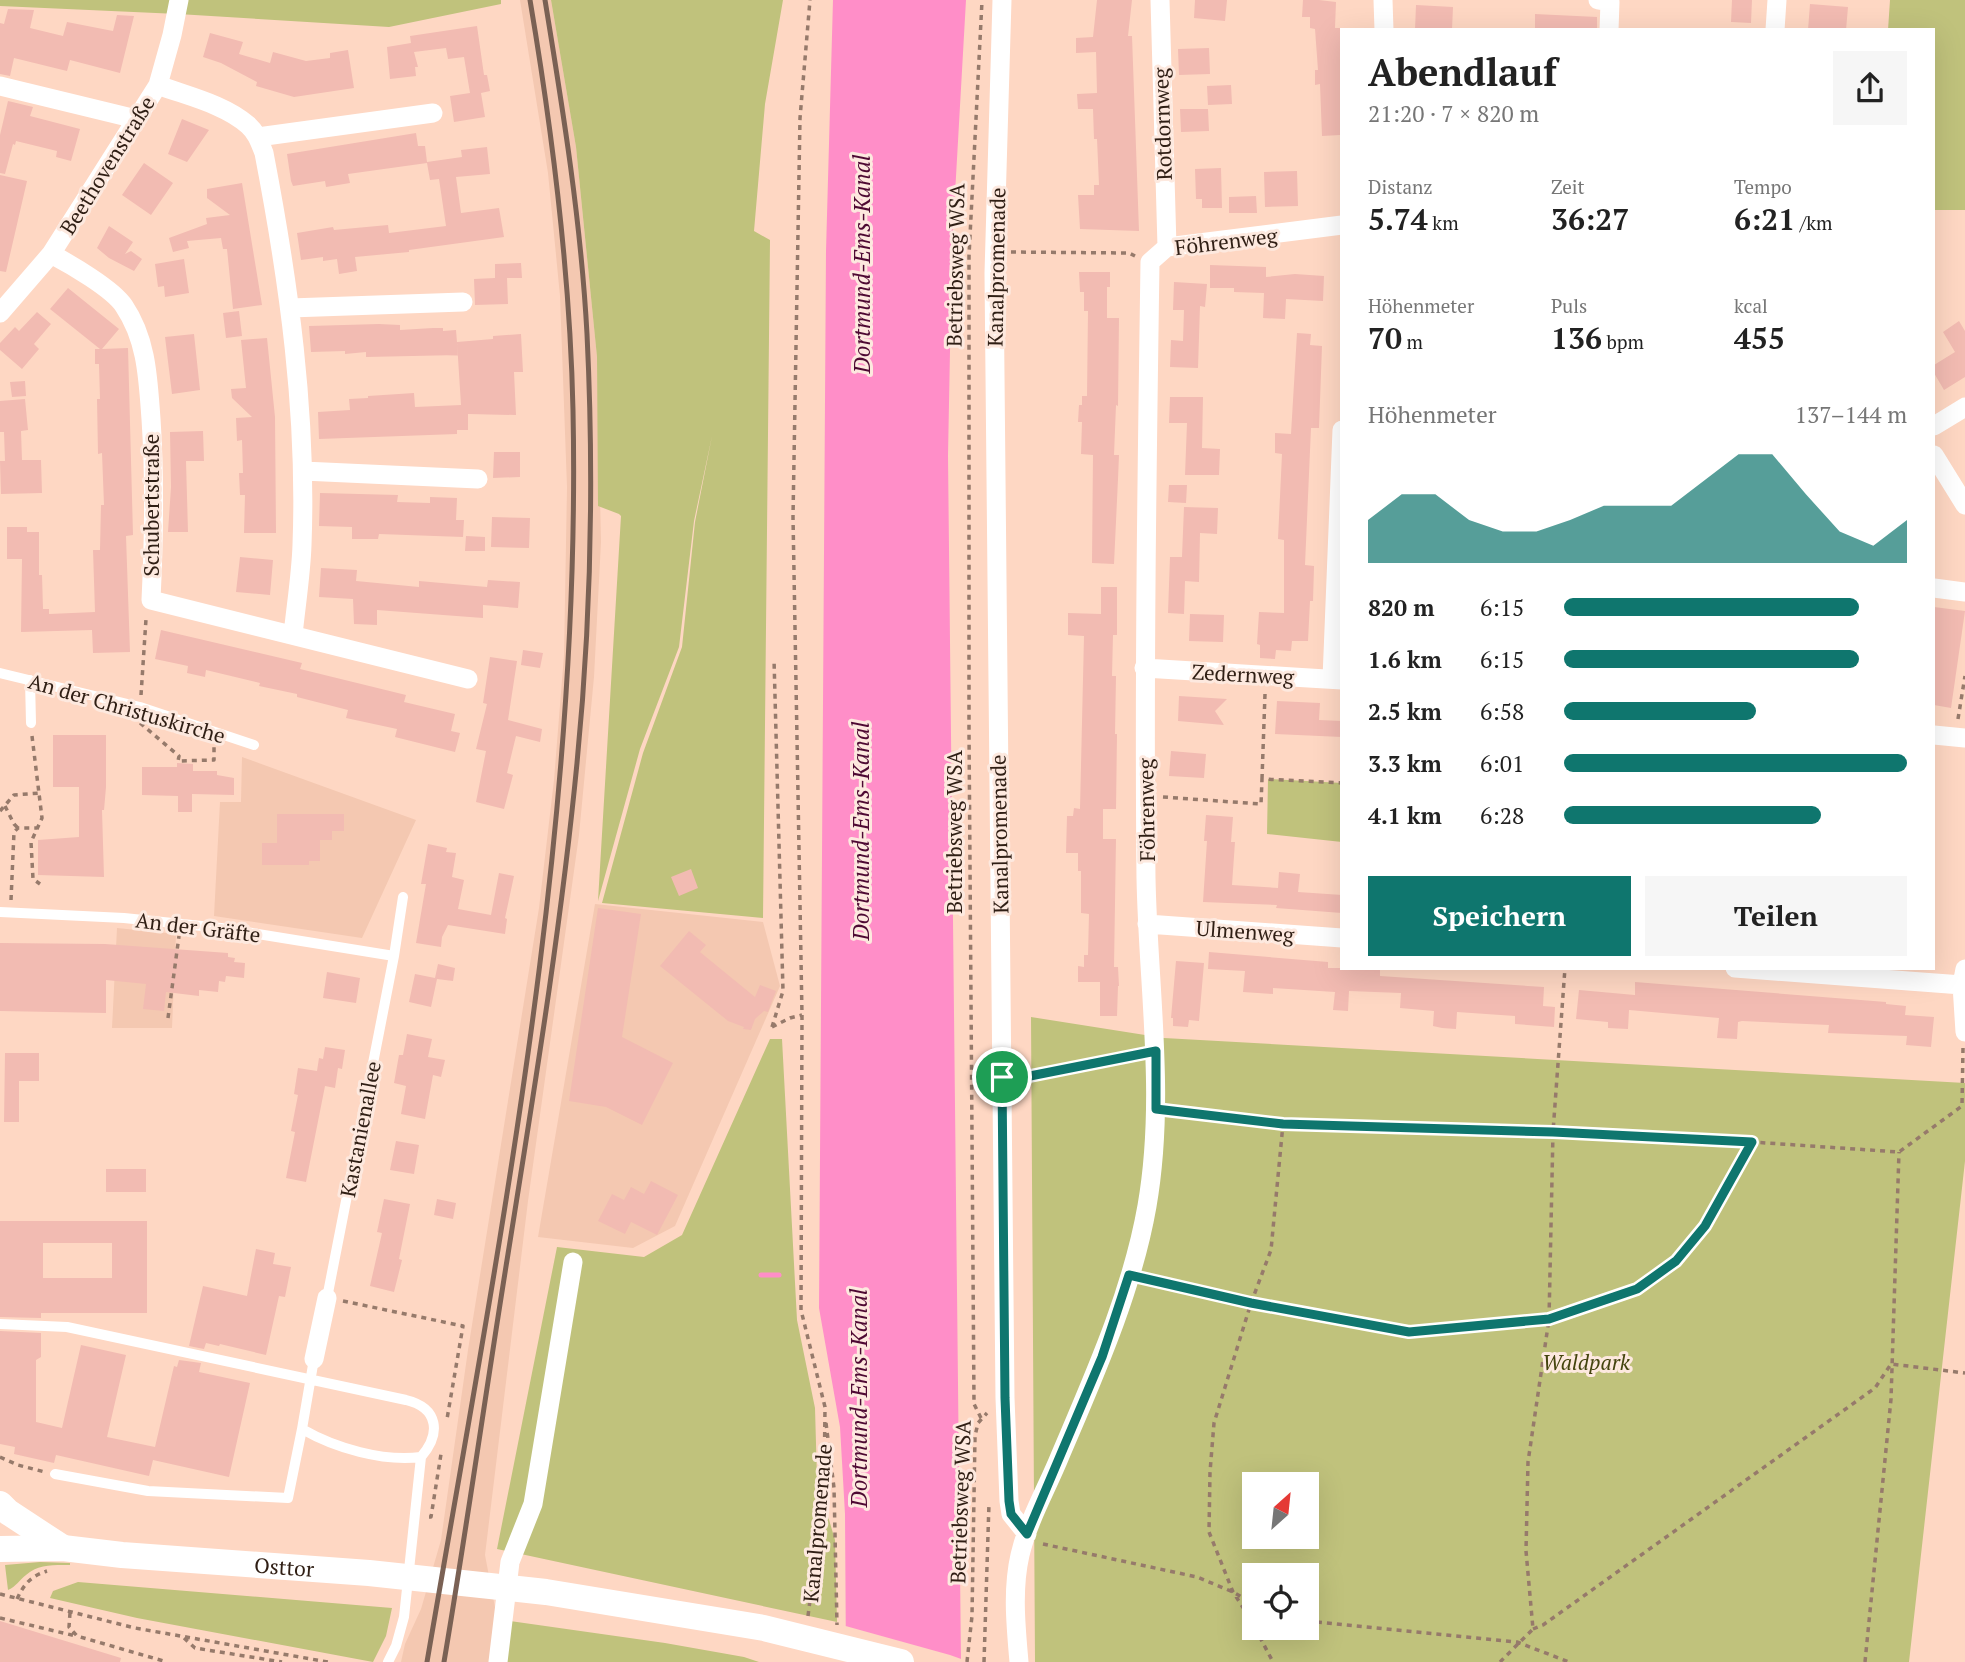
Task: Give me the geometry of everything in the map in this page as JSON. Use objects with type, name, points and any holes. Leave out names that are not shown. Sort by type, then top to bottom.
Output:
[{"type":"main road","name":"Osttor","points":[[0,1504],[60,1559]]},
{"type":"main road","name":"Osttor","points":[[0,1549],[60,1559],[122,1555],[369,1573],[546,1592],[753,1626],[901,1662]]},
{"type":"street","name":"Beethovenstraße","points":[[0,313],[51,254],[158,85],[179,0]]},
{"type":"street","name":"Kanalpromenade","points":[[1002,0],[994,273],[1005,1398],[1011,1514],[1027,1534]]},
{"type":"street","name":"Rotdornweg","points":[[1160,0],[1167,247]]},
{"type":"street","points":[[1383,0],[1384,28]]},
{"type":"street","points":[[1598,0],[1610,2],[1609,28]]},
{"type":"street","points":[[1775,28],[1777,0]]},
{"type":"street","points":[[158,85],[222,109],[248,125],[258,137],[267,171],[290,308],[299,386],[303,471],[302,548],[293,635]]},
{"type":"street","points":[[0,86],[136,119]]},
{"type":"street","points":[[258,137],[433,113]]},
{"type":"street","name":"Föhrenweg","points":[[1027,1534],[1102,1357],[1129,1275],[1147,1207],[1156,1109],[1156,1051],[1147,924],[1144,668],[1150,262],[1167,247],[1340,226]]},
{"type":"street","name":"Schubertstraße","points":[[51,254],[71,265],[123,304],[141,338],[147,368],[154,466],[151,600],[468,679]]},
{"type":"street","points":[[290,308],[463,302]]},
{"type":"street","points":[[1935,425],[1965,407]]},
{"type":"street","points":[[1935,457],[1965,505]]},
{"type":"street","points":[[303,471],[478,479]]},
{"type":"street","points":[[1337,680],[1340,543]]},
{"type":"street","points":[[1935,587],[1965,592]]},
{"type":"street","name":"Zedernweg","points":[[1144,668],[1337,680]]},
{"type":"street","points":[[1935,735],[1960,737]]},
{"type":"street","name":"Ulmenweg","points":[[1147,924],[1340,938]]},
{"type":"street","points":[[1786,970],[1964,977],[1964,1032]]},
{"type":"street","points":[[498,1662],[510,1562],[533,1504],[573,1262]]},
{"type":"street","name":"Kastanienallee","points":[[314,1359],[327,1298]]},
{"type":"street","points":[[1018,1662],[1015,1618],[1017,1569],[1027,1534]]},
{"type":"lane","name":"An der Christuskirche","points":[[0,673],[140,707],[254,745]]},
{"type":"lane","points":[[30,681],[31,723]]},
{"type":"lane","name":"Kastanienallee","points":[[327,1298],[394,956],[403,897]]},
{"type":"lane","name":"An der Gräfte","points":[[5,913],[180,923],[394,956]]},
{"type":"lane","points":[[0,1324],[67,1327],[413,1402],[427,1410],[435,1426],[432,1445],[421,1457],[404,1617],[397,1647],[388,1662]]},
{"type":"lane","points":[[55,1474],[148,1492],[288,1497],[314,1359]]},
{"type":"lane","points":[[302,1429],[341,1447],[407,1459],[421,1457]]},
{"type":"path","name":"Kanalpromenade","points":[[807,1623],[824,1491],[825,1407],[801,1310],[802,1015],[793,517],[800,118],[810,0]]},
{"type":"path","name":"Betriebsweg WSA","points":[[967,1662],[972,1616],[975,1436],[981,1418],[974,1404],[969,256],[982,0]]},
{"type":"path","points":[[1029,253],[1129,253],[1150,262]]},
{"type":"path","points":[[151,600],[147,610],[139,722],[178,756],[178,761],[214,760],[214,732]]},
{"type":"path","points":[[774,659],[783,990],[772,1027],[802,1015]]},
{"type":"path","points":[[1146,796],[1261,804],[1266,675]]},
{"type":"path","points":[[1960,737],[1965,676]]},
{"type":"path","points":[[31,723],[42,818],[31,842],[30,857],[33,879],[40,884]]},
{"type":"path","points":[[1262,779],[1340,783]]},
{"type":"path","points":[[0,811],[14,796],[40,793]]},
{"type":"path","points":[[5,805],[18,828]]},
{"type":"path","points":[[5,913],[13,832],[18,828],[37,828]]},
{"type":"path","points":[[168,1018],[180,923]]},
{"type":"path","points":[[1532,1629],[1526,1551],[1528,1462],[1549,1319],[1553,1132],[1565,970]]},
{"type":"path","points":[[1156,1109],[1283,1124],[1553,1132],[1899,1152],[1962,1106],[1964,1032]]},
{"type":"path","points":[[1002,1077],[1025,1077],[1156,1051]]},
{"type":"path","points":[[1242,1606],[1233,1592],[1209,1532],[1214,1423],[1251,1303],[1271,1250],[1283,1124]]},
{"type":"path","points":[[1129,1275],[1251,1303],[1409,1332],[1549,1319],[1637,1289],[1676,1261],[1705,1226],[1752,1142]]},
{"type":"path","points":[[1865,1662],[1891,1399],[1899,1152]]},
{"type":"path","points":[[327,1298],[463,1326],[447,1422]]},
{"type":"path","points":[[1891,1364],[1965,1373]]},
{"type":"path","points":[[1500,1662],[1532,1629],[1543,1625],[1875,1388],[1891,1364]]},
{"type":"path","points":[[825,1407],[834,1488],[837,1635]]},
{"type":"path","points":[[991,1419],[992,1410]]},
{"type":"path","points":[[416,1515],[431,1517],[442,1449]]},
{"type":"path","points":[[0,1457],[18,1465],[55,1474]]},
{"type":"path","points":[[984,1662],[989,1498]]},
{"type":"path","points":[[1027,1534],[1036,1543],[1197,1577],[1242,1597]]},
{"type":"path","points":[[17,1599],[30,1579],[60,1559]]},
{"type":"path","points":[[0,1594],[69,1613],[182,1637],[328,1662]]},
{"type":"path","points":[[69,1613],[69,1627],[77,1636]]},
{"type":"path","points":[[0,1618],[77,1636],[167,1662]]},
{"type":"path","points":[[1319,1622],[1517,1642],[1569,1662]]},
{"type":"path","points":[[182,1637],[195,1648],[282,1662]]},
{"type":"path","points":[[1262,1640],[1273,1662]]},
{"type":"shaded area","points":[[520,0],[551,0],[576,147],[597,357],[601,542],[594,677],[579,835],[528,1201],[485,1555],[497,1618],[490,1662],[401,1662],[405,1644],[421,1609],[441,1540],[468,1350],[539,908],[554,780],[564,655],[567,487],[560,296],[548,173]]},
{"type":"shaded area","points":[[242,757],[416,820],[362,938],[214,916],[220,802],[241,802]]},
{"type":"shaded area","points":[[595,904],[763,922],[780,986],[675,1226],[633,1248],[538,1237]]},
{"type":"shaded area","points":[[117,928],[176,934],[172,1028],[112,1028]]},
{"type":"green space","points":[[0,0],[501,0],[501,4],[389,27],[0,6]]},
{"type":"green space","points":[[551,0],[783,0],[765,104],[754,231],[770,240],[763,918],[602,903],[643,753],[682,647],[695,522],[712,436],[694,521],[679,647],[640,749],[598,901],[621,516],[598,506],[597,357],[576,147]]},
{"type":"green space","points":[[1890,0],[1965,0],[1965,210],[1935,210],[1935,28],[1888,28]]},
{"type":"green space","points":[[1268,779],[1340,783],[1340,842],[1267,834]]},
{"type":"green space","name":"Waldpark","points":[[1031,1017],[1164,1038],[1965,1083],[1965,1161],[1909,1662],[1035,1662]]},
{"type":"green space","points":[[770,1039],[782,1039],[797,1320],[815,1408],[817,1479],[835,1540],[837,1622],[497,1549],[557,1247],[644,1257],[682,1235]]},
{"type":"green space","points":[[40,1562],[70,1565],[46,1566],[31,1571],[8,1590],[5,1565]]},
{"type":"green space","points":[[78,1582],[392,1608],[386,1636],[373,1662],[137,1618],[50,1598],[53,1591]]},
{"type":"green space","points":[[510,1621],[665,1643],[759,1662],[505,1662]]},
{"type":"water","name":"Dortmund-Ems-Kanal","points":[[833,0],[966,0],[952,247],[948,456],[961,1662],[846,1662],[845,1514],[840,1427],[819,1308],[826,251]]},
{"type":"pier","points":[[842,1625],[950,1655],[964,1662],[842,1662]]},
{"type":"building","points":[[1097,0],[1132,0],[1128,36],[1132,36],[1139,231],[1080,229],[1078,195],[1094,195],[1094,185],[1099,185],[1093,109],[1078,109],[1077,94],[1097,93],[1096,52],[1076,53],[1076,38],[1093,37]]},
{"type":"building","points":[[1195,0],[1227,0],[1225,21],[1194,18]]},
{"type":"building","points":[[1303,0],[1336,2],[1335,28],[1340,28],[1340,135],[1322,136],[1320,84],[1315,85],[1315,70],[1318,70],[1315,29],[1310,28],[1310,17],[1302,17]]},
{"type":"building","points":[[1732,0],[1752,0],[1751,23],[1731,22]]},
{"type":"building","points":[[1810,4],[1848,7],[1846,28],[1808,28]]},
{"type":"building","points":[[1416,5],[1453,7],[1452,28],[1415,28]]},
{"type":"building","points":[[8,9],[34,10],[30,28],[63,36],[67,22],[113,31],[117,15],[134,16],[120,73],[70,60],[67,71],[14,58],[10,76],[0,74],[0,23],[4,24]]},
{"type":"building","points":[[1535,14],[1597,17],[1597,28],[1535,28]]},
{"type":"building","points":[[477,26],[484,75],[487,75],[490,91],[481,93],[485,117],[454,122],[450,96],[470,93],[464,57],[448,59],[446,48],[414,52],[418,67],[415,67],[416,76],[390,79],[387,47],[411,43],[410,36]]},
{"type":"building","points":[[210,33],[243,42],[239,54],[270,63],[273,52],[306,61],[330,58],[330,53],[348,50],[354,88],[294,97],[256,86],[257,82],[221,63],[203,57]]},
{"type":"building","points":[[1209,48],[1210,74],[1179,75],[1178,49]]},
{"type":"building","points":[[1231,85],[1232,104],[1208,105],[1207,86]]},
{"type":"building","points":[[8,101],[33,107],[30,116],[80,129],[71,161],[56,157],[57,151],[16,141],[5,174],[0,173],[0,135]]},
{"type":"building","points":[[1180,109],[1208,109],[1209,131],[1181,132]]},
{"type":"building","points":[[182,119],[209,130],[187,162],[168,154]]},
{"type":"building","points":[[416,133],[418,146],[425,146],[427,162],[462,157],[461,150],[487,147],[490,174],[456,177],[461,213],[499,208],[504,237],[409,252],[355,257],[357,271],[339,274],[337,259],[323,261],[323,257],[301,260],[297,233],[333,227],[334,230],[388,225],[389,233],[446,226],[439,179],[430,180],[427,163],[348,174],[350,183],[326,187],[325,181],[293,186],[291,181],[287,154]]},
{"type":"building","points":[[144,163],[173,183],[151,215],[122,195]]},
{"type":"building","points":[[1221,168],[1222,208],[1202,208],[1202,199],[1196,199],[1195,169]]},
{"type":"building","points":[[1297,171],[1298,206],[1265,207],[1264,172]]},
{"type":"building","points":[[0,175],[27,181],[6,272],[0,271]]},
{"type":"building","points":[[242,183],[262,305],[233,309],[227,249],[223,249],[221,238],[187,241],[189,248],[173,252],[169,238],[207,224],[206,218],[230,215],[207,198],[207,189]]},
{"type":"building","points":[[1256,196],[1257,213],[1229,213],[1229,197]]},
{"type":"building","points":[[109,226],[133,242],[125,254],[131,251],[142,259],[134,271],[109,258],[97,248]]},
{"type":"building","points":[[184,259],[189,293],[165,297],[164,286],[158,287],[155,264]]},
{"type":"building","points":[[521,263],[522,278],[507,278],[508,304],[475,305],[474,279],[495,278],[495,264]]},
{"type":"building","points":[[1210,265],[1266,267],[1266,277],[1295,274],[1324,276],[1323,301],[1286,299],[1285,319],[1263,318],[1264,293],[1234,292],[1234,288],[1210,288]]},
{"type":"building","points":[[1079,272],[1110,272],[1107,318],[1119,318],[1118,406],[1116,405],[1114,455],[1119,455],[1114,564],[1092,563],[1093,455],[1081,454],[1082,422],[1078,422],[1082,396],[1087,396],[1088,311],[1084,311],[1084,292],[1080,292]]},
{"type":"building","points":[[1174,282],[1207,284],[1205,307],[1200,306],[1198,368],[1170,367],[1171,340],[1183,341],[1184,310],[1173,310]]},
{"type":"building","points":[[68,288],[119,329],[102,349],[128,348],[133,535],[126,536],[130,652],[93,653],[92,630],[21,632],[22,559],[7,559],[7,527],[27,527],[27,532],[39,532],[39,575],[42,575],[43,609],[49,609],[49,614],[95,612],[93,550],[100,550],[101,505],[104,505],[102,453],[98,454],[99,364],[95,364],[95,349],[100,349],[50,309]]},
{"type":"building","points":[[239,311],[242,336],[226,338],[223,313]]},
{"type":"building","points":[[37,312],[51,324],[34,344],[39,349],[22,369],[0,350],[0,343],[15,327],[19,331]]},
{"type":"building","points":[[1959,321],[1965,331],[1965,377],[1944,390],[1935,375],[1935,364],[1955,352],[1943,332]]},
{"type":"building","points":[[400,325],[400,330],[456,330],[458,355],[366,357],[366,352],[311,352],[309,326]]},
{"type":"building","points":[[1297,333],[1311,334],[1310,345],[1322,346],[1319,428],[1311,428],[1305,565],[1314,566],[1313,601],[1310,601],[1308,641],[1292,641],[1291,651],[1276,650],[1275,659],[1260,658],[1260,645],[1257,644],[1259,612],[1284,613],[1284,540],[1278,539],[1282,454],[1275,453],[1275,433],[1291,434]]},
{"type":"building","points":[[194,334],[200,390],[172,394],[165,337]]},
{"type":"building","points":[[521,334],[523,372],[514,372],[516,415],[468,414],[468,430],[457,430],[457,434],[319,439],[318,412],[350,410],[349,399],[414,393],[415,407],[461,405],[457,342]]},
{"type":"building","points":[[267,338],[275,417],[276,533],[244,533],[245,495],[240,495],[239,473],[243,473],[242,440],[237,441],[236,418],[252,417],[232,398],[231,389],[246,388],[241,340]]},
{"type":"building","points":[[25,381],[26,396],[12,397],[10,382]]},
{"type":"building","points":[[1170,397],[1203,397],[1202,448],[1220,449],[1219,475],[1185,475],[1187,423],[1169,423]]},
{"type":"building","points":[[25,399],[28,430],[21,431],[22,460],[41,460],[42,493],[1,494],[0,461],[5,461],[4,432],[0,432],[0,401]]},
{"type":"building","points":[[203,431],[204,461],[186,461],[188,532],[168,532],[170,432]]},
{"type":"building","points":[[494,452],[520,452],[520,477],[493,478]]},
{"type":"building","points":[[1169,485],[1187,485],[1186,503],[1168,502]]},
{"type":"building","points":[[320,493],[398,495],[397,502],[430,503],[430,497],[457,498],[456,520],[464,520],[463,537],[379,534],[378,539],[352,539],[352,527],[319,526]]},
{"type":"building","points":[[1184,507],[1218,508],[1217,534],[1200,533],[1199,582],[1185,581],[1184,614],[1168,613],[1170,557],[1182,557]]},
{"type":"building","points":[[492,517],[530,518],[529,548],[491,547]]},
{"type":"building","points":[[466,536],[485,537],[485,551],[465,551]]},
{"type":"building","points":[[240,557],[273,560],[270,595],[236,592]]},
{"type":"building","points":[[321,568],[357,570],[356,581],[419,587],[419,581],[487,587],[488,580],[520,582],[518,608],[483,605],[483,618],[377,610],[377,625],[354,624],[353,599],[319,597]]},
{"type":"building","points":[[1101,587],[1117,587],[1117,635],[1113,635],[1112,676],[1116,676],[1116,809],[1103,809],[1103,839],[1116,839],[1114,967],[1118,967],[1117,1016],[1100,1016],[1100,982],[1078,982],[1078,966],[1084,967],[1084,955],[1088,955],[1089,914],[1081,913],[1078,853],[1066,853],[1067,816],[1073,816],[1074,808],[1080,809],[1084,636],[1068,635],[1068,613],[1101,614]]},
{"type":"building","points":[[1935,607],[1965,611],[1951,708],[1935,705]]},
{"type":"building","points":[[1190,614],[1224,615],[1223,642],[1189,641]]},
{"type":"building","points":[[161,630],[302,663],[300,669],[406,695],[404,702],[455,714],[451,731],[460,733],[455,752],[395,737],[397,729],[346,718],[348,710],[297,697],[297,694],[259,686],[260,683],[206,670],[205,677],[187,673],[188,666],[155,659]]},
{"type":"building","points":[[523,650],[543,653],[540,668],[521,665]]},
{"type":"building","points":[[490,657],[517,661],[508,720],[542,729],[540,742],[516,736],[507,773],[513,775],[504,809],[476,802],[486,751],[476,749],[487,704],[483,703]]},
{"type":"building","points":[[1179,696],[1227,699],[1215,711],[1224,725],[1178,721]]},
{"type":"building","points":[[1277,701],[1320,703],[1319,720],[1340,721],[1340,737],[1275,734]]},
{"type":"building","points":[[53,735],[106,735],[106,787],[102,810],[104,877],[38,875],[38,840],[79,837],[79,787],[53,787]]},
{"type":"building","points":[[1171,751],[1206,754],[1204,778],[1169,776]]},
{"type":"building","points":[[177,763],[193,764],[193,771],[217,771],[217,775],[234,778],[234,795],[192,794],[192,812],[178,812],[178,796],[142,795],[142,767],[177,767]]},
{"type":"building","points":[[277,814],[344,814],[344,831],[332,831],[332,840],[320,840],[320,861],[309,861],[309,865],[262,865],[262,843],[277,843]]},
{"type":"building","points":[[1206,815],[1233,817],[1231,842],[1235,842],[1232,885],[1278,888],[1279,872],[1300,874],[1298,892],[1340,895],[1340,913],[1276,908],[1277,905],[1203,902],[1207,841],[1204,841]]},
{"type":"building","points":[[428,844],[447,848],[446,852],[456,853],[452,877],[464,880],[458,909],[491,915],[499,873],[514,876],[505,918],[505,934],[448,925],[441,947],[416,943],[426,884],[421,884]]},
{"type":"building","points":[[691,869],[698,888],[679,896],[671,877]]},
{"type":"building","points":[[598,908],[641,914],[622,1037],[673,1063],[642,1125],[606,1107],[569,1101]]},
{"type":"building","points":[[689,931],[706,945],[700,952],[755,997],[760,985],[776,991],[768,1012],[764,1011],[755,1019],[751,1030],[728,1021],[660,966]]},
{"type":"building","points":[[0,943],[105,944],[228,953],[228,957],[235,958],[234,962],[245,963],[244,978],[226,976],[225,982],[219,981],[218,992],[199,990],[199,996],[166,992],[164,1011],[143,1009],[146,984],[106,980],[106,1013],[0,1011]]},
{"type":"building","points":[[1209,952],[1328,962],[1328,968],[1340,970],[1380,970],[1380,976],[1544,987],[1543,1006],[1555,1007],[1554,1027],[1515,1024],[1515,1016],[1457,1012],[1456,1029],[1433,1026],[1434,1011],[1400,1008],[1401,993],[1349,991],[1348,1011],[1333,1010],[1335,992],[1273,988],[1273,994],[1243,992],[1245,971],[1208,969]]},
{"type":"building","points":[[1176,961],[1204,963],[1199,1021],[1189,1020],[1188,1027],[1173,1026],[1171,1018]]},
{"type":"building","points":[[438,964],[455,968],[453,981],[437,979],[431,1007],[409,1002],[415,974],[435,978]]},
{"type":"building","points":[[327,972],[360,978],[356,1003],[323,998]]},
{"type":"building","points":[[1635,982],[1886,1002],[1906,1006],[1905,1015],[1934,1017],[1931,1047],[1906,1045],[1907,1036],[1828,1033],[1829,1025],[1742,1021],[1738,1022],[1737,1039],[1717,1038],[1719,1018],[1629,1010],[1628,1029],[1608,1028],[1608,1022],[1576,1019],[1579,990],[1635,995]]},
{"type":"building","points":[[407,1034],[432,1039],[428,1057],[445,1060],[441,1077],[433,1075],[425,1119],[401,1114],[406,1086],[394,1083],[399,1055],[403,1055]]},
{"type":"building","points":[[325,1047],[345,1050],[342,1069],[338,1068],[335,1088],[325,1086],[306,1182],[286,1178],[295,1132],[291,1131],[298,1095],[294,1094],[298,1068],[317,1071],[319,1058],[323,1059]]},
{"type":"building","points":[[5,1053],[39,1053],[39,1081],[19,1081],[19,1122],[4,1122]]},
{"type":"building","points":[[396,1141],[419,1145],[414,1174],[390,1170]]},
{"type":"building","points":[[106,1169],[146,1169],[146,1192],[106,1192]]},
{"type":"building","points":[[651,1181],[678,1195],[657,1235],[631,1222],[625,1234],[598,1221],[612,1194],[624,1200],[631,1187],[644,1194]]},
{"type":"building","points":[[384,1199],[410,1204],[399,1259],[402,1260],[394,1292],[370,1286],[382,1233],[377,1232]]},
{"type":"building","points":[[437,1199],[456,1203],[453,1219],[434,1215]]},
{"type":"building","points":[[0,1221],[147,1221],[147,1313],[41,1313],[41,1318],[0,1317]],"holes":[[[43,1243],[112,1243],[112,1278],[43,1278]]]},
{"type":"building","points":[[256,1249],[275,1253],[273,1264],[291,1267],[285,1297],[279,1296],[266,1355],[220,1344],[206,1343],[204,1349],[189,1346],[203,1286],[247,1296]]},
{"type":"building","points":[[0,1331],[41,1333],[41,1357],[36,1360],[36,1422],[62,1428],[81,1345],[126,1355],[107,1437],[155,1447],[174,1366],[177,1367],[179,1360],[201,1363],[199,1372],[250,1383],[229,1477],[153,1460],[149,1476],[56,1455],[54,1463],[14,1454],[15,1447],[0,1444]]},
{"type":"building","points":[[0,1621],[121,1658],[120,1662],[0,1662]]},
{"type":"waterway","points":[[761,1275],[779,1275]]},
{"type":"railway","points":[[427,1662],[507,1195],[530,1039],[564,725],[572,568],[571,358],[559,204],[530,0]]},
{"type":"railway","points":[[444,1662],[555,948],[571,825],[585,656],[591,495],[587,334],[576,208],[545,0]]},
{"type":"route","points":[[1156,1051],[1156,1109],[1283,1124],[1553,1132],[1752,1142],[1705,1226],[1676,1261],[1637,1289],[1549,1319],[1409,1332],[1251,1303],[1129,1275],[1102,1357],[1027,1534],[1011,1514],[1009,1501],[1005,1398],[1002,1077],[1025,1077],[1156,1051]]}]
